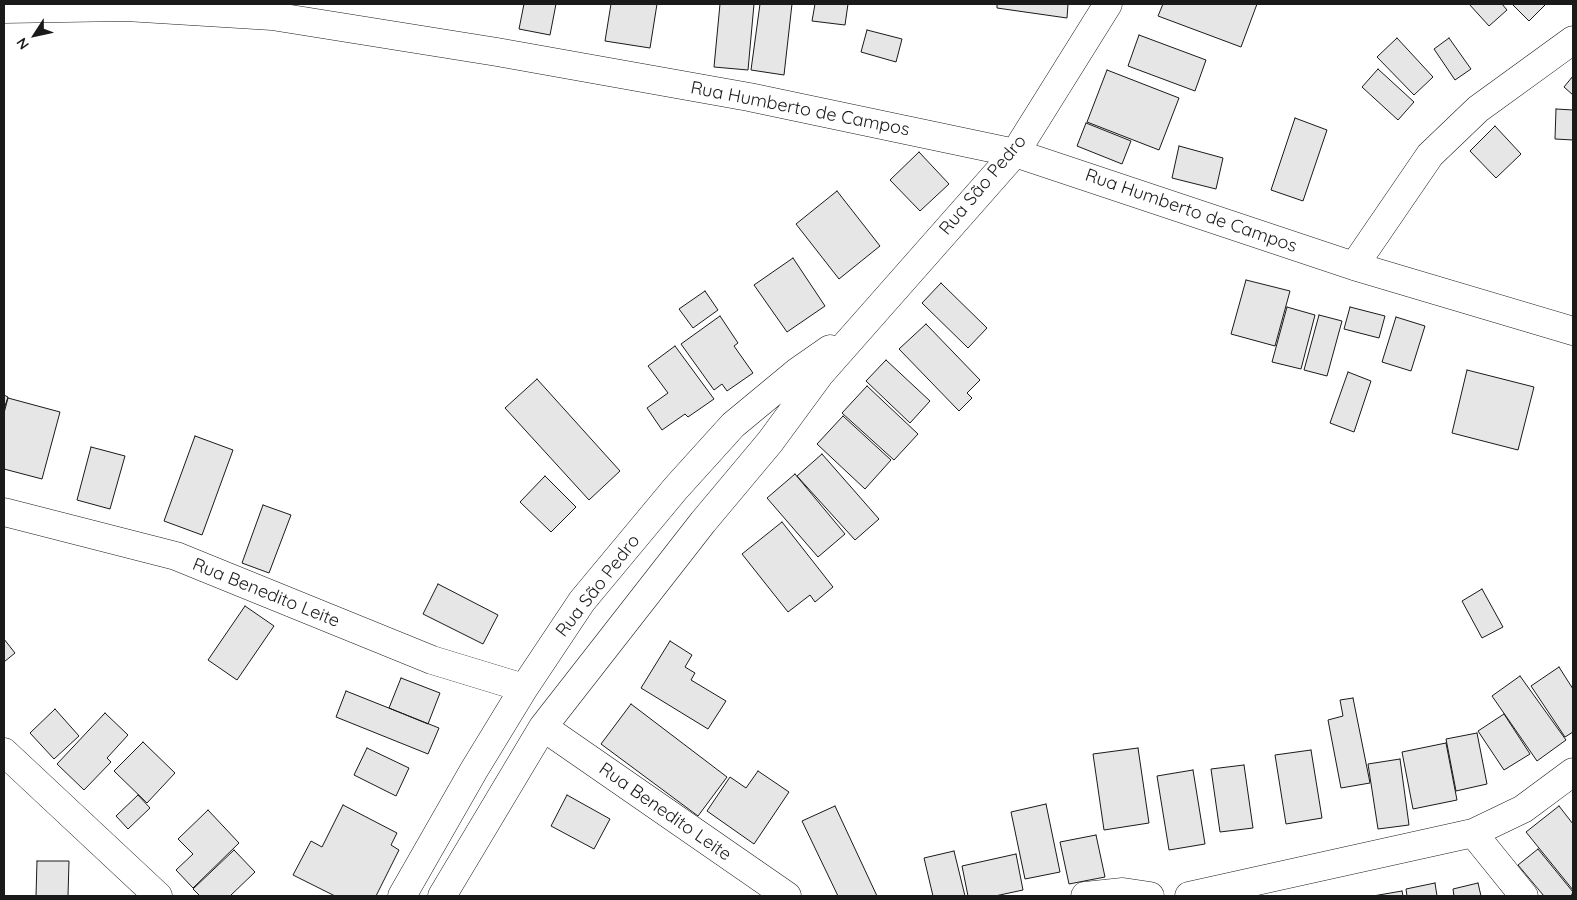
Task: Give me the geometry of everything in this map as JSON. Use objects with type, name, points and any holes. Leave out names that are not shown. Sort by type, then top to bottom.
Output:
[{"type":"street","name":"Rua São Pedro","points":[[442,896],[543,727],[703,522],[770,442],[820,374],[1015,153],[1108,4]]},
{"type":"street","name":"Rua Humberto de Campos","points":[[4,9],[126,7],[272,16],[497,52],[749,97],[1015,153],[1354,266],[1573,331]]},
{"type":"street","points":[[1354,266],[1430,155],[1478,109],[1573,40]]},
{"type":"street","name":"Rua São Pedro","points":[[402,896],[474,770],[524,688],[582,601],[676,488],[733,425],[796,372],[858,329]]},
{"type":"street","name":"Rua Benedito Leite","points":[[4,512],[176,556],[432,660],[524,688]]},
{"type":"street","name":"Rua Benedito Leite","points":[[543,727],[787,896]]},
{"type":"street","points":[[4,752],[158,896]]},
{"type":"street","points":[[1188,896],[1473,833],[1523,809],[1573,772]]},
{"type":"street","points":[[1473,833],[1524,896]]},
{"type":"street","points":[[1085,896],[1123,892],[1150,896]]},
{"type":"building","points":[[524,4],[556,4],[550,35],[519,29]]},
{"type":"building","points":[[611,4],[657,4],[650,48],[605,41]]},
{"type":"building","points":[[720,4],[754,4],[748,70],[714,67]]},
{"type":"building","points":[[760,4],[792,4],[784,75],[751,70]]},
{"type":"building","points":[[815,4],[848,4],[845,25],[812,21]]},
{"type":"building","points":[[997,4],[1068,4],[1067,18],[997,8]]},
{"type":"building","points":[[1163,4],[1257,4],[1241,47],[1158,16]]},
{"type":"building","points":[[1469,4],[1502,4],[1507,10],[1489,26]]},
{"type":"building","points":[[1512,4],[1546,4],[1529,21]]},
{"type":"building","points":[[867,30],[902,39],[896,62],[861,52]]},
{"type":"building","points":[[1139,35],[1206,60],[1195,91],[1128,66]]},
{"type":"building","points":[[1397,38],[1433,77],[1414,95],[1377,57]]},
{"type":"building","points":[[1449,38],[1471,69],[1455,80],[1434,49]]},
{"type":"building","points":[[1378,69],[1414,102],[1398,120],[1362,87]]},
{"type":"building","points":[[1107,70],[1179,98],[1159,150],[1087,122]]},
{"type":"building","points":[[1573,76],[1573,95],[1564,87]]},
{"type":"building","points":[[1556,109],[1573,110],[1573,140],[1555,139]]},
{"type":"building","points":[[1295,118],[1327,130],[1303,201],[1271,190]]},
{"type":"building","points":[[1086,123],[1131,141],[1122,164],[1077,146]]},
{"type":"building","points":[[1495,126],[1521,154],[1496,178],[1470,151]]},
{"type":"building","points":[[1179,146],[1223,158],[1216,189],[1172,178]]},
{"type":"building","points":[[919,152],[949,184],[920,211],[890,180]]},
{"type":"building","points":[[837,191],[880,246],[839,279],[796,224]]},
{"type":"building","points":[[793,258],[825,306],[787,332],[754,285]]},
{"type":"building","points":[[1246,280],[1290,291],[1275,346],[1231,334]]},
{"type":"building","points":[[941,283],[987,328],[968,348],[922,303]]},
{"type":"building","points":[[705,291],[718,310],[693,328],[679,309]]},
{"type":"building","points":[[1287,307],[1315,315],[1301,369],[1272,362]]},
{"type":"building","points":[[1350,307],[1385,316],[1379,338],[1344,329]]},
{"type":"building","points":[[1319,315],[1342,321],[1327,376],[1304,370]]},
{"type":"building","points":[[720,316],[738,343],[734,346],[753,373],[727,391],[722,384],[714,390],[681,344]]},
{"type":"building","points":[[1396,317],[1425,326],[1411,371],[1382,362]]},
{"type":"building","points":[[926,324],[980,380],[967,393],[972,398],[959,411],[899,349]]},
{"type":"building","points":[[675,346],[714,399],[688,417],[685,414],[662,430],[647,408],[668,393],[648,366]]},
{"type":"building","points":[[886,360],[930,401],[910,423],[866,381]]},
{"type":"building","points":[[1467,370],[1534,387],[1518,450],[1452,433]]},
{"type":"building","points":[[1348,372],[1371,381],[1354,432],[1330,423]]},
{"type":"building","points":[[537,379],[620,471],[589,500],[505,408]]},
{"type":"building","points":[[867,386],[918,434],[894,460],[842,413]]},
{"type":"building","points":[[4,395],[8,397],[4,409]]},
{"type":"building","points":[[8,398],[60,412],[42,479],[4,469],[4,413]]},
{"type":"building","points":[[843,416],[891,460],[865,489],[817,444]]},
{"type":"building","points":[[195,436],[233,450],[202,535],[164,521]]},
{"type":"building","points":[[91,447],[125,456],[110,509],[77,500]]},
{"type":"building","points":[[822,454],[879,519],[855,540],[797,476]]},
{"type":"building","points":[[795,474],[845,534],[818,557],[767,498]]},
{"type":"building","points":[[545,476],[576,507],[551,532],[520,502]]},
{"type":"building","points":[[263,505],[291,515],[269,573],[242,563]]},
{"type":"building","points":[[782,522],[833,587],[815,602],[810,595],[788,612],[742,554]]},
{"type":"building","points":[[438,584],[498,615],[483,644],[423,614]]},
{"type":"building","points":[[1482,589],[1503,627],[1482,638],[1462,601]]},
{"type":"building","points":[[245,606],[274,626],[237,680],[208,660]]},
{"type":"building","points":[[4,639],[15,653],[4,662]]},
{"type":"building","points":[[670,641],[692,655],[685,667],[695,673],[691,680],[726,701],[708,729],[641,688]]},
{"type":"building","points":[[1559,667],[1573,689],[1573,732],[1565,737],[1531,686]]},
{"type":"building","points":[[1520,676],[1566,740],[1537,761],[1492,696]]},
{"type":"building","points":[[401,678],[440,693],[428,724],[389,708]]},
{"type":"building","points":[[346,691],[439,728],[428,754],[336,717]]},
{"type":"building","points":[[1353,698],[1370,783],[1341,788],[1328,720],[1343,716],[1340,700]]},
{"type":"building","points":[[631,704],[727,777],[698,816],[601,744]]},
{"type":"building","points":[[55,709],[79,736],[54,759],[30,733]]},
{"type":"building","points":[[105,713],[128,735],[107,758],[111,762],[84,790],[57,764]]},
{"type":"building","points":[[1504,714],[1530,754],[1504,770],[1478,731]]},
{"type":"building","points":[[1477,733],[1487,784],[1456,791],[1446,739]]},
{"type":"building","points":[[143,742],[175,773],[147,803],[114,771]]},
{"type":"building","points":[[1446,743],[1457,800],[1413,809],[1402,752]]},
{"type":"building","points":[[367,748],[409,768],[396,796],[354,775]]},
{"type":"building","points":[[1138,748],[1149,823],[1104,830],[1093,754]]},
{"type":"building","points":[[1311,750],[1322,818],[1286,824],[1275,755]]},
{"type":"building","points":[[1400,759],[1409,825],[1378,829],[1368,764]]},
{"type":"building","points":[[1244,765],[1253,828],[1220,832],[1211,769]]},
{"type":"building","points":[[1193,770],[1205,844],[1169,850],[1157,776]]},
{"type":"building","points":[[758,771],[789,792],[754,844],[707,811],[730,777],[746,788]]},
{"type":"building","points":[[138,795],[150,808],[128,829],[116,816]]},
{"type":"building","points":[[567,795],[610,819],[594,849],[551,826]]},
{"type":"building","points":[[1046,804],[1060,872],[1025,879],[1011,812]]},
{"type":"building","points":[[343,805],[397,833],[391,845],[399,850],[376,896],[335,896],[293,875],[311,841],[322,847]]},
{"type":"building","points":[[835,806],[877,896],[838,896],[802,821]]},
{"type":"building","points":[[1559,806],[1573,824],[1573,890],[1526,832]]},
{"type":"building","points":[[208,810],[239,843],[193,888],[176,870],[193,854],[178,839]]},
{"type":"building","points":[[1096,835],[1105,877],[1069,884],[1060,842]]},
{"type":"building","points":[[1538,849],[1573,892],[1571,896],[1544,896],[1518,865]]},
{"type":"building","points":[[234,850],[255,872],[230,896],[200,896],[193,889]]},
{"type":"building","points":[[954,851],[965,896],[933,896],[924,858]]},
{"type":"building","points":[[1016,854],[1023,890],[995,896],[968,896],[962,866]]},
{"type":"building","points":[[37,861],[69,861],[68,896],[36,896]]},
{"type":"building","points":[[1435,883],[1437,896],[1407,896],[1406,889]]},
{"type":"building","points":[[1478,883],[1481,896],[1454,896],[1453,889]]},
{"type":"building","points":[[1402,891],[1403,896],[1373,896]]}]
